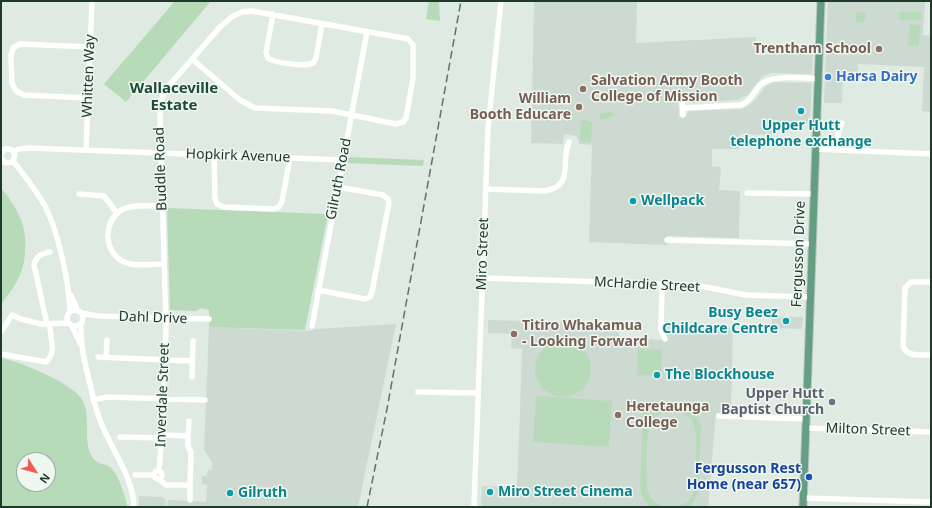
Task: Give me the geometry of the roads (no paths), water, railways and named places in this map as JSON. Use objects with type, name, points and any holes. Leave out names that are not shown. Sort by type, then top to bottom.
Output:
[{"type":"main road","name":"Fergusson Drive","points":[[803,507],[820,1]]},
{"type":"street","name":"Whitten Way","points":[[86,150],[92,1]]},
{"type":"street","name":"Miro Street","points":[[474,507],[488,128],[501,1]]},
{"type":"street","name":"Buddle Road","points":[[165,318],[160,106],[166,89],[224,22],[232,16],[246,12],[273,14],[407,39],[412,43],[413,76],[406,116],[403,122],[398,124],[352,115]]},
{"type":"street","points":[[273,14],[266,53],[270,59],[275,61],[306,65],[313,63],[316,58],[322,24]]},
{"type":"street","name":"Gilruth Road","points":[[311,322],[367,32]]},
{"type":"street","points":[[88,98],[30,96],[20,94],[13,87],[12,83],[11,55],[13,48],[22,44],[90,47]]},
{"type":"street","points":[[192,59],[240,100],[251,106],[264,109],[332,111],[352,115]]},
{"type":"street","points":[[683,108],[741,104],[747,102],[760,85],[769,79],[818,79]]},
{"type":"street","points":[[682,100],[683,115]]},
{"type":"street","points":[[838,149],[838,132],[842,123]]},
{"type":"street","points":[[486,189],[552,190],[564,179],[567,147],[569,142]]},
{"type":"street","name":"Hopkirk Avenue","points":[[2,150],[8,148],[14,151],[29,148],[343,160]]},
{"type":"street","points":[[815,149],[931,154]]},
{"type":"street","points":[[13,161],[15,155],[14,151]]},
{"type":"street","points":[[214,155],[215,198],[217,204],[222,207],[277,208],[282,201],[290,158]]},
{"type":"street","points":[[1,158],[6,163],[13,161]]},
{"type":"street","points":[[13,161],[40,199],[50,217],[58,240],[68,285],[69,314],[67,320],[71,324],[82,349],[93,400],[101,424],[130,483],[134,507]]},
{"type":"street","points":[[318,290],[365,299],[370,297],[372,292],[389,203],[388,199],[383,195],[338,187]]},
{"type":"street","points":[[747,193],[814,194]]},
{"type":"street","points":[[79,194],[104,196],[117,213]]},
{"type":"street","points":[[162,206],[130,207],[117,213],[111,222],[107,233],[109,246],[124,262],[130,264],[164,264]]},
{"type":"street","points":[[667,240],[812,244]]},
{"type":"street","points":[[1,354],[46,362],[50,358],[53,348],[51,324],[34,265],[40,254],[50,252]]},
{"type":"street","name":"McHardie Street","points":[[482,278],[694,285],[746,295],[810,297]]},
{"type":"street","points":[[931,282],[911,282],[905,288],[903,346],[909,354],[931,355]]},
{"type":"street","points":[[662,284],[661,330],[665,339]]},
{"type":"street","points":[[68,285],[83,317],[82,349]]},
{"type":"street","points":[[51,324],[69,314],[73,310],[80,312]]},
{"type":"street","name":"Dahl Drive","points":[[80,312],[98,316],[209,319]]},
{"type":"street","points":[[1,332],[12,315],[21,319],[51,324],[71,324],[78,326],[82,322]]},
{"type":"street","name":"Dahl Drive","points":[[82,322],[98,316]]},
{"type":"street","name":"Inverdale Street","points":[[165,318],[162,436],[156,473],[162,475],[160,479],[166,484],[190,485]]},
{"type":"street","points":[[106,357],[108,340]]},
{"type":"street","points":[[192,377],[193,342]]},
{"type":"street","points":[[98,357],[192,361]]},
{"type":"street","points":[[418,392],[478,393]]},
{"type":"street","points":[[93,400],[107,397],[205,400]]},
{"type":"street","points":[[719,416],[806,419]]},
{"type":"street","points":[[189,421],[188,446],[191,452],[190,500]]},
{"type":"street","name":"Milton Street","points":[[806,428],[931,432]]},
{"type":"street","points":[[120,437],[188,436]]},
{"type":"street","points":[[135,475],[156,473]]},
{"type":"street","points":[[803,498],[931,502]]},
{"type":"railway","points":[[367,507],[387,409],[461,1]]},
{"type":"place","name":"Trentham School","points":[[879,49]]},
{"type":"place","name":"Harsa Dairy","points":[[828,77]]},
{"type":"place","name":"Salvation Army Booth College of Mission","points":[[583,89]]},
{"type":"place","name":"William Booth Educare","points":[[579,107]]},
{"type":"place","name":"Upper Hutt telephone exchange","points":[[801,111]]},
{"type":"place","name":"Wellpack","points":[[633,201]]},
{"type":"place","name":"Busy Beez Childcare Centre","points":[[786,321]]},
{"type":"place","name":"Titiro Whakamua - Looking Forward","points":[[514,334]]},
{"type":"place","name":"The Blockhouse","points":[[657,375]]},
{"type":"place","name":"Upper Hutt Baptist Church","points":[[832,402]]},
{"type":"place","name":"Heretaunga College","points":[[618,415]]},
{"type":"place","name":"Fergusson Rest Home (near 657)","points":[[809,477]]},
{"type":"place","name":"Miro Street Cinema","points":[[490,492]]},
{"type":"place","name":"Gilruth","points":[[230,493]]},
{"type":"district","name":"Wallaceville Estate","points":[[174,98]]}]
